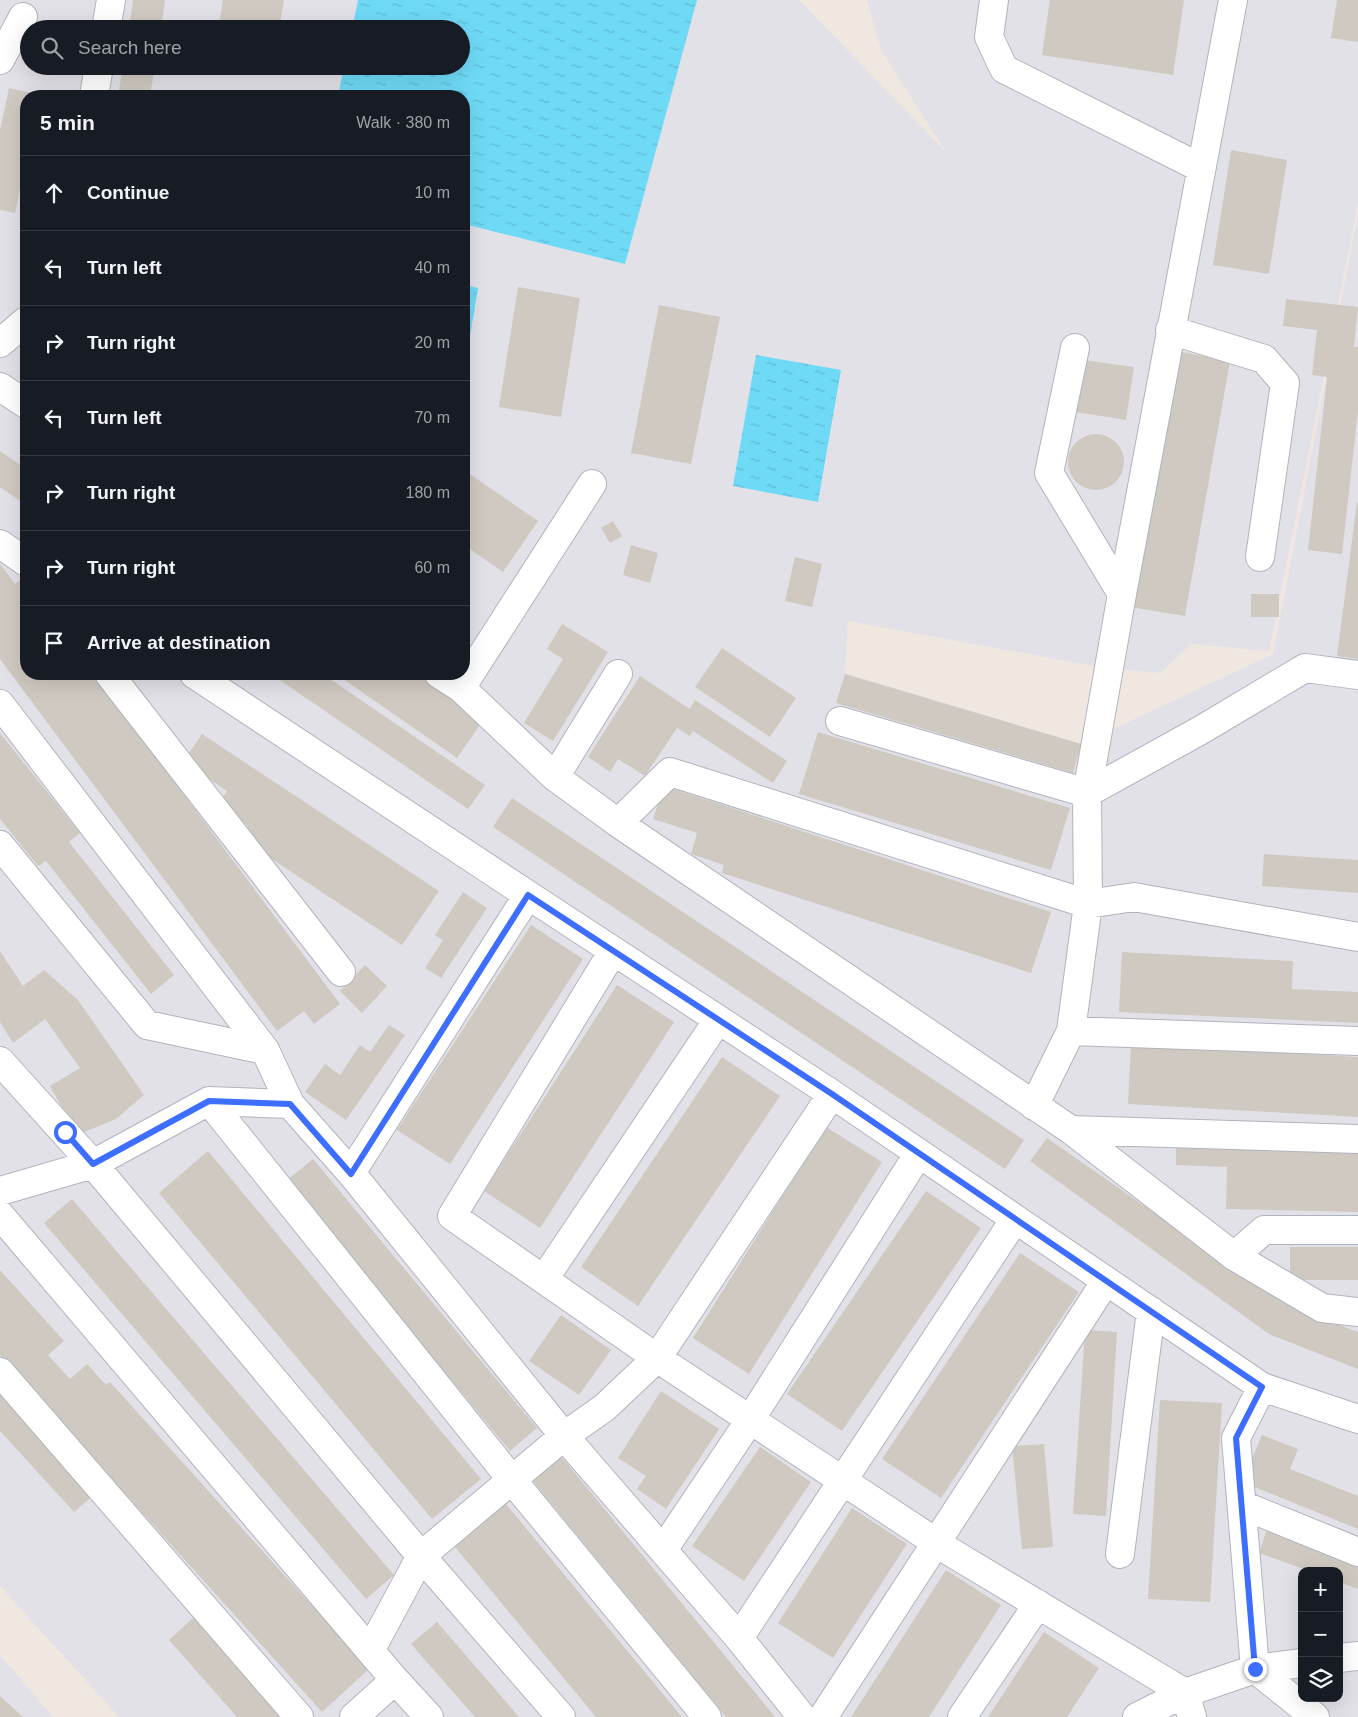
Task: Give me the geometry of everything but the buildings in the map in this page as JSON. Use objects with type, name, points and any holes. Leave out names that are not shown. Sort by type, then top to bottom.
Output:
[{"type":"lane","points":[[107,20],[110,0]]},
{"type":"lane","points":[[994,0],[989,37],[1004,69],[1201,168]]},
{"type":"lane","points":[[1034,1106],[1071,1031],[1088,904],[1087,794],[1170,330],[1233,0]]},
{"type":"lane","points":[[0,60],[20,23]]},
{"type":"lane","points":[[95,90],[98,75]]},
{"type":"lane","points":[[0,343],[20,326]]},
{"type":"lane","points":[[1170,330],[1264,359],[1285,383],[1260,557]]},
{"type":"lane","points":[[1075,348],[1050,472],[1122,594]]},
{"type":"lane","points":[[0,387],[20,400]]},
{"type":"lane","points":[[470,653],[592,484]]},
{"type":"lane","points":[[840,721],[1087,794],[1201,730],[1305,668],[1358,675]]},
{"type":"lane","points":[[555,777],[618,674]]},
{"type":"lane","points":[[114,680],[340,972]]},
{"type":"lane","points":[[203,680],[832,1094],[1262,1387],[1358,1419]]},
{"type":"lane","points":[[450,681],[555,777],[618,822],[1071,1130],[1234,1256],[1322,1308],[1358,1312]]},
{"type":"lane","points":[[0,704],[265,1050],[290,1104],[351,1174],[564,1436],[739,1638],[802,1717]]},
{"type":"lane","points":[[618,822],[670,772],[1088,904],[1134,897],[1358,937]]},
{"type":"lane","points":[[0,845],[147,1025],[265,1050]]},
{"type":"lane","points":[[351,1174],[528,895]]},
{"type":"lane","points":[[613,951],[452,1216],[750,1420],[936,1542],[1038,1604],[1189,1705]]},
{"type":"lane","points":[[544,1279],[718,1020]]},
{"type":"lane","points":[[1071,1031],[1358,1041]]},
{"type":"lane","points":[[0,1061],[93,1164],[421,1556],[561,1717]]},
{"type":"lane","points":[[371,1649],[421,1556],[564,1436],[604,1408],[658,1358],[832,1094]]},
{"type":"lane","points":[[0,1191],[93,1164],[209,1101],[290,1104]]},
{"type":"lane","points":[[209,1101],[512,1480],[707,1717]]},
{"type":"lane","points":[[1071,1130],[1358,1139]]},
{"type":"lane","points":[[663,1550],[750,1420],[919,1154]]},
{"type":"lane","points":[[0,1215],[371,1649],[395,1680],[429,1717]]},
{"type":"lane","points":[[739,1638],[1015,1219]]},
{"type":"lane","points":[[1234,1256],[1264,1230],[1358,1230]]},
{"type":"lane","points":[[823,1717],[1106,1281]]},
{"type":"lane","points":[[1120,1554],[1151,1311]]},
{"type":"lane","points":[[0,1372],[299,1717]]},
{"type":"lane","points":[[1262,1387],[1236,1438],[1255,1669],[1316,1717]]},
{"type":"lane","points":[[1242,1505],[1358,1552]]},
{"type":"lane","points":[[962,1717],[1038,1604]]},
{"type":"lane","points":[[1343,1658],[1358,1656]]},
{"type":"lane","points":[[1137,1717],[1189,1705],[1255,1669],[1298,1664]]},
{"type":"lane","points":[[354,1717],[395,1680]]},
{"type":"shaded area","points":[[0,0],[799,0],[946,152],[881,50],[867,0],[1358,0],[1358,204],[1269,651],[1191,644],[1161,673],[1093,666],[848,621],[845,673],[1081,744],[1273,654],[1358,214],[1358,1717],[119,1717],[0,1586]]},
{"type":"shaded area","points":[[0,1655],[53,1717],[0,1717]]},
{"type":"water","points":[[358,0],[697,0],[625,264],[470,225],[470,90],[339,90],[342,75],[470,75],[470,20],[354,20]]},
{"type":"water","points":[[470,286],[478,288],[470,337]]},
{"type":"water","points":[[756,355],[841,370],[818,502],[733,486]]},
{"type":"route","points":[[65,1132],[93,1164],[209,1101],[290,1104],[351,1174],[528,895],[832,1094],[1262,1387],[1236,1438],[1255,1669]]}]
